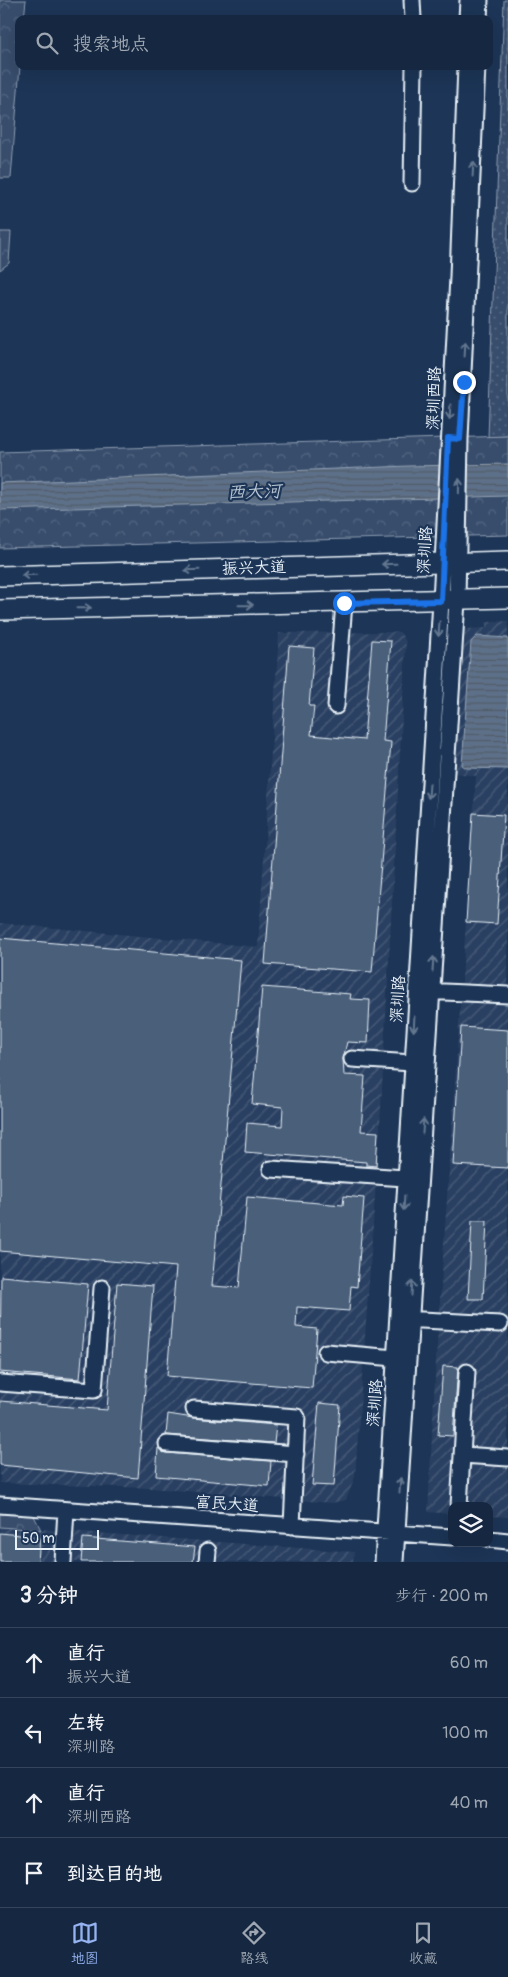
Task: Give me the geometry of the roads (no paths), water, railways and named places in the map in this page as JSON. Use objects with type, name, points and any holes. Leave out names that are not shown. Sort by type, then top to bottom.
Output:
[{"type":"main road","name":"振兴大道","points":[[0,576],[508,561]]},
{"type":"main road","points":[[0,610],[449,601],[508,598]]},
{"type":"street","points":[[412,0],[413,15]]},
{"type":"street","points":[[467,15],[468,0]]},
{"type":"street","points":[[479,15],[480,0]]},
{"type":"street","points":[[412,183],[414,70]]},
{"type":"street","name":"深圳西路","points":[[454,441],[466,70]]},
{"type":"street","name":"深圳西路","points":[[454,441],[478,70]]},
{"type":"street","name":"深圳路","points":[[383,1562],[390,1533],[404,1319],[449,601],[454,441]]},
{"type":"street","points":[[336,706],[344,603]]},
{"type":"street","points":[[424,991],[508,995]]},
{"type":"street","name":"深圳路","points":[[395,1562],[390,1533],[395,1358],[404,1319],[406,1178],[412,1063],[424,991]]},
{"type":"street","points":[[352,1059],[412,1063]]},
{"type":"street","points":[[271,1168],[406,1178]]},
{"type":"street","points":[[0,1382],[94,1390],[102,1288]]},
{"type":"street","points":[[404,1319],[500,1324]]},
{"type":"street","points":[[326,1352],[395,1358]]},
{"type":"street","points":[[459,1502],[467,1372]]},
{"type":"street","points":[[194,1409],[298,1418],[292,1526]]},
{"type":"street","points":[[167,1444],[296,1454]]},
{"type":"street","points":[[462,1455],[508,1458]]},
{"type":"street","name":"富民大道","points":[[0,1505],[448,1537]]},
{"type":"street","points":[[63,1562],[66,1510]]},
{"type":"street","points":[[493,1540],[508,1541]]},
{"type":"water","name":"西大河","points":[[508,464],[508,496],[0,510],[0,483],[408,466]]},
{"type":"water","points":[[477,636],[508,638],[508,769],[466,768],[462,765],[471,642]]}]
